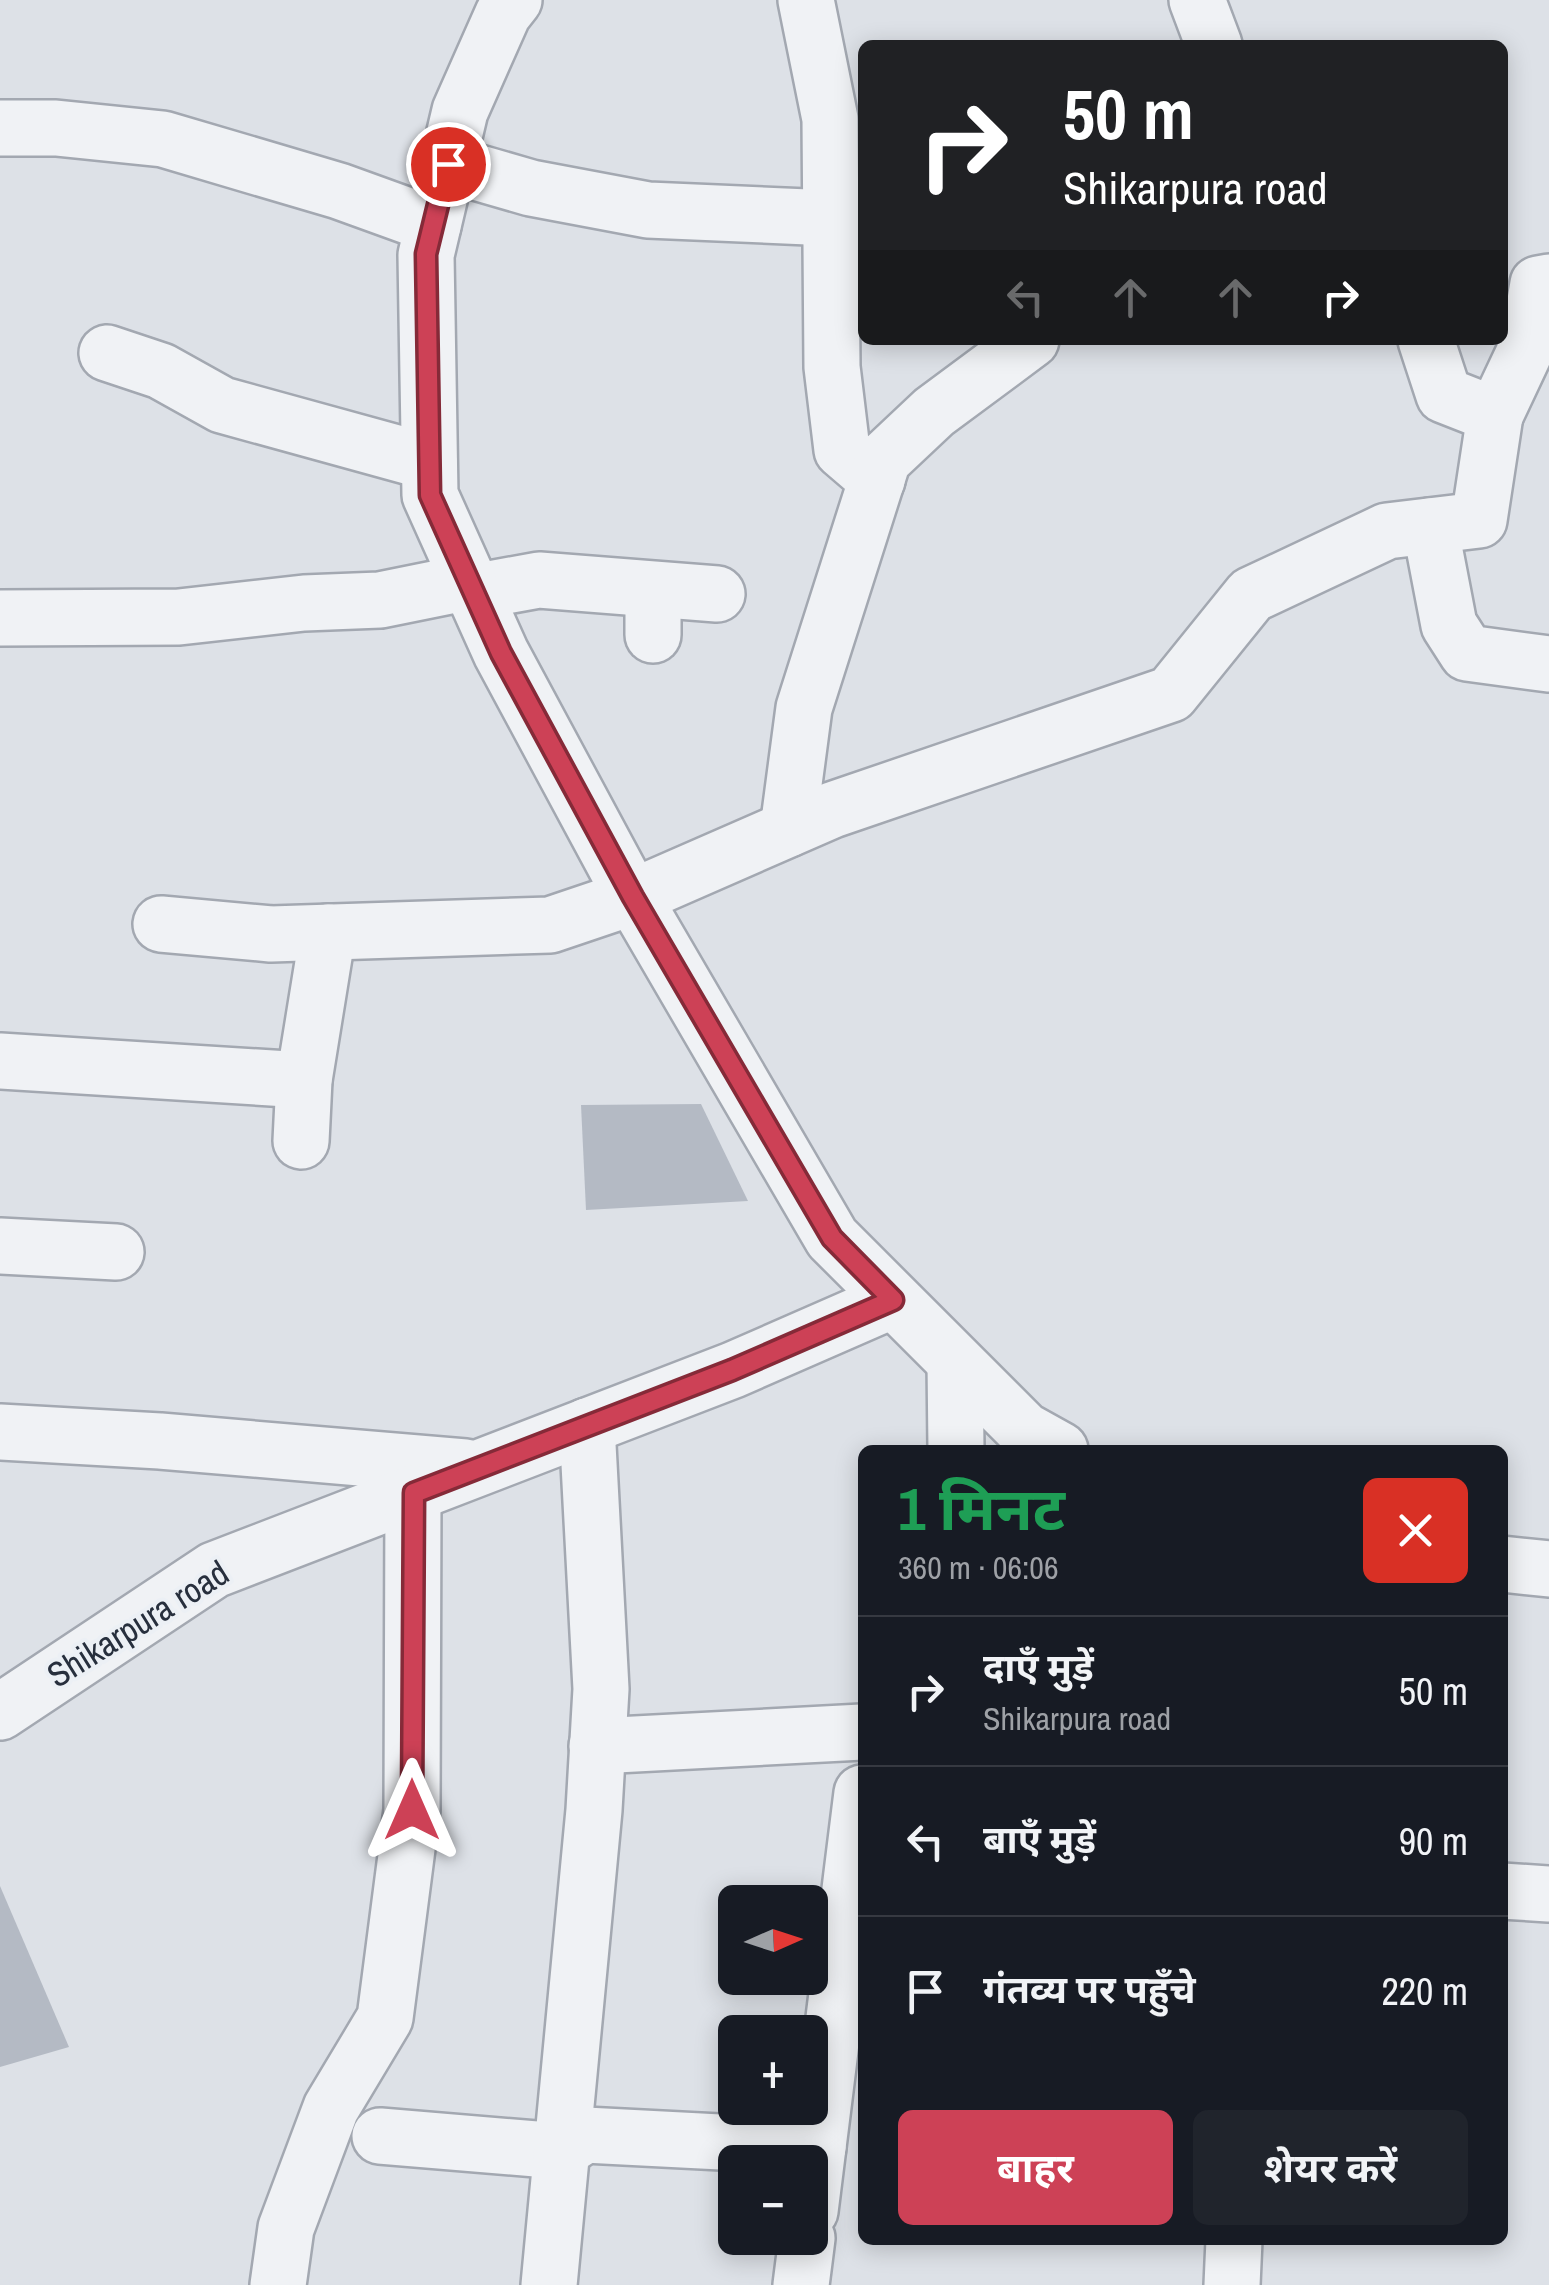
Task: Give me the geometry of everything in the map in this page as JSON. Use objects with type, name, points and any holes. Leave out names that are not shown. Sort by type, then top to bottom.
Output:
[{"type":"street","points":[[514,0],[503,14],[460,111],[426,254],[430,495],[501,653],[633,897],[832,1238],[1024,1430],[1051,1445]]},
{"type":"street","points":[[806,0],[830,119],[832,367],[842,450],[877,480]]},
{"type":"street","points":[[1197,0],[1212,40]]},
{"type":"street","points":[[0,128],[56,128],[164,138],[433,224]]},
{"type":"street","points":[[448,164],[531,188],[648,210],[831,218]]},
{"type":"street","points":[[161,924],[271,934],[550,926],[633,897],[832,810],[1171,694],[1251,595],[1387,531],[1479,520],[1494,415],[1527,347],[1538,284],[1549,282]]},
{"type":"street","points":[[788,829],[804,708],[884,460],[934,412],[1024,345]]},
{"type":"street","points":[[1428,345],[1444,395],[1494,415]]},
{"type":"street","points":[[106,354],[161,371],[222,405],[430,462]]},
{"type":"street","points":[[1430,526],[1449,624],[1467,654],[1549,664]]},
{"type":"street","points":[[0,618],[180,617],[304,602],[380,600],[540,580],[653,612],[716,594]]},
{"type":"street","points":[[301,1141],[304,1080],[328,932]]},
{"type":"street","points":[[0,1062],[304,1080]]},
{"type":"street","points":[[0,1246],[116,1252]]},
{"type":"street","name":"Shikarpura road","points":[[0,1712],[214,1570],[732,1370],[893,1300]]},
{"type":"street","points":[[955,1362],[956,1445]]},
{"type":"street","points":[[549,2285],[560,2150],[567,2114],[601,1689],[587,1426]]},
{"type":"street","points":[[0,1432],[160,1440],[478,1468]]},
{"type":"street","points":[[278,2285],[286,2228],[331,2108],[385,2018],[412,1810],[414,1493]]},
{"type":"street","points":[[1508,1565],[1549,1569]]},
{"type":"street","points":[[597,1746],[858,1732]]},
{"type":"street","points":[[818,2145],[858,1825]]},
{"type":"street","points":[[1508,1892],[1549,1894]]},
{"type":"street","points":[[380,2136],[560,2150],[584,2135],[779,2145]]},
{"type":"street","points":[[1232,2285],[1234,2245]]},
{"type":"street","points":[[801,2285],[805,2255]]},
{"type":"building","points":[[701,1104],[748,1201],[586,1210],[581,1105]]},
{"type":"building","points":[[0,1886],[69,2047],[0,2067]]},
{"type":"route","points":[[412,1810],[414,1493],[732,1370],[893,1300],[832,1238],[633,897],[501,653],[430,495],[426,254],[448,164]]}]
